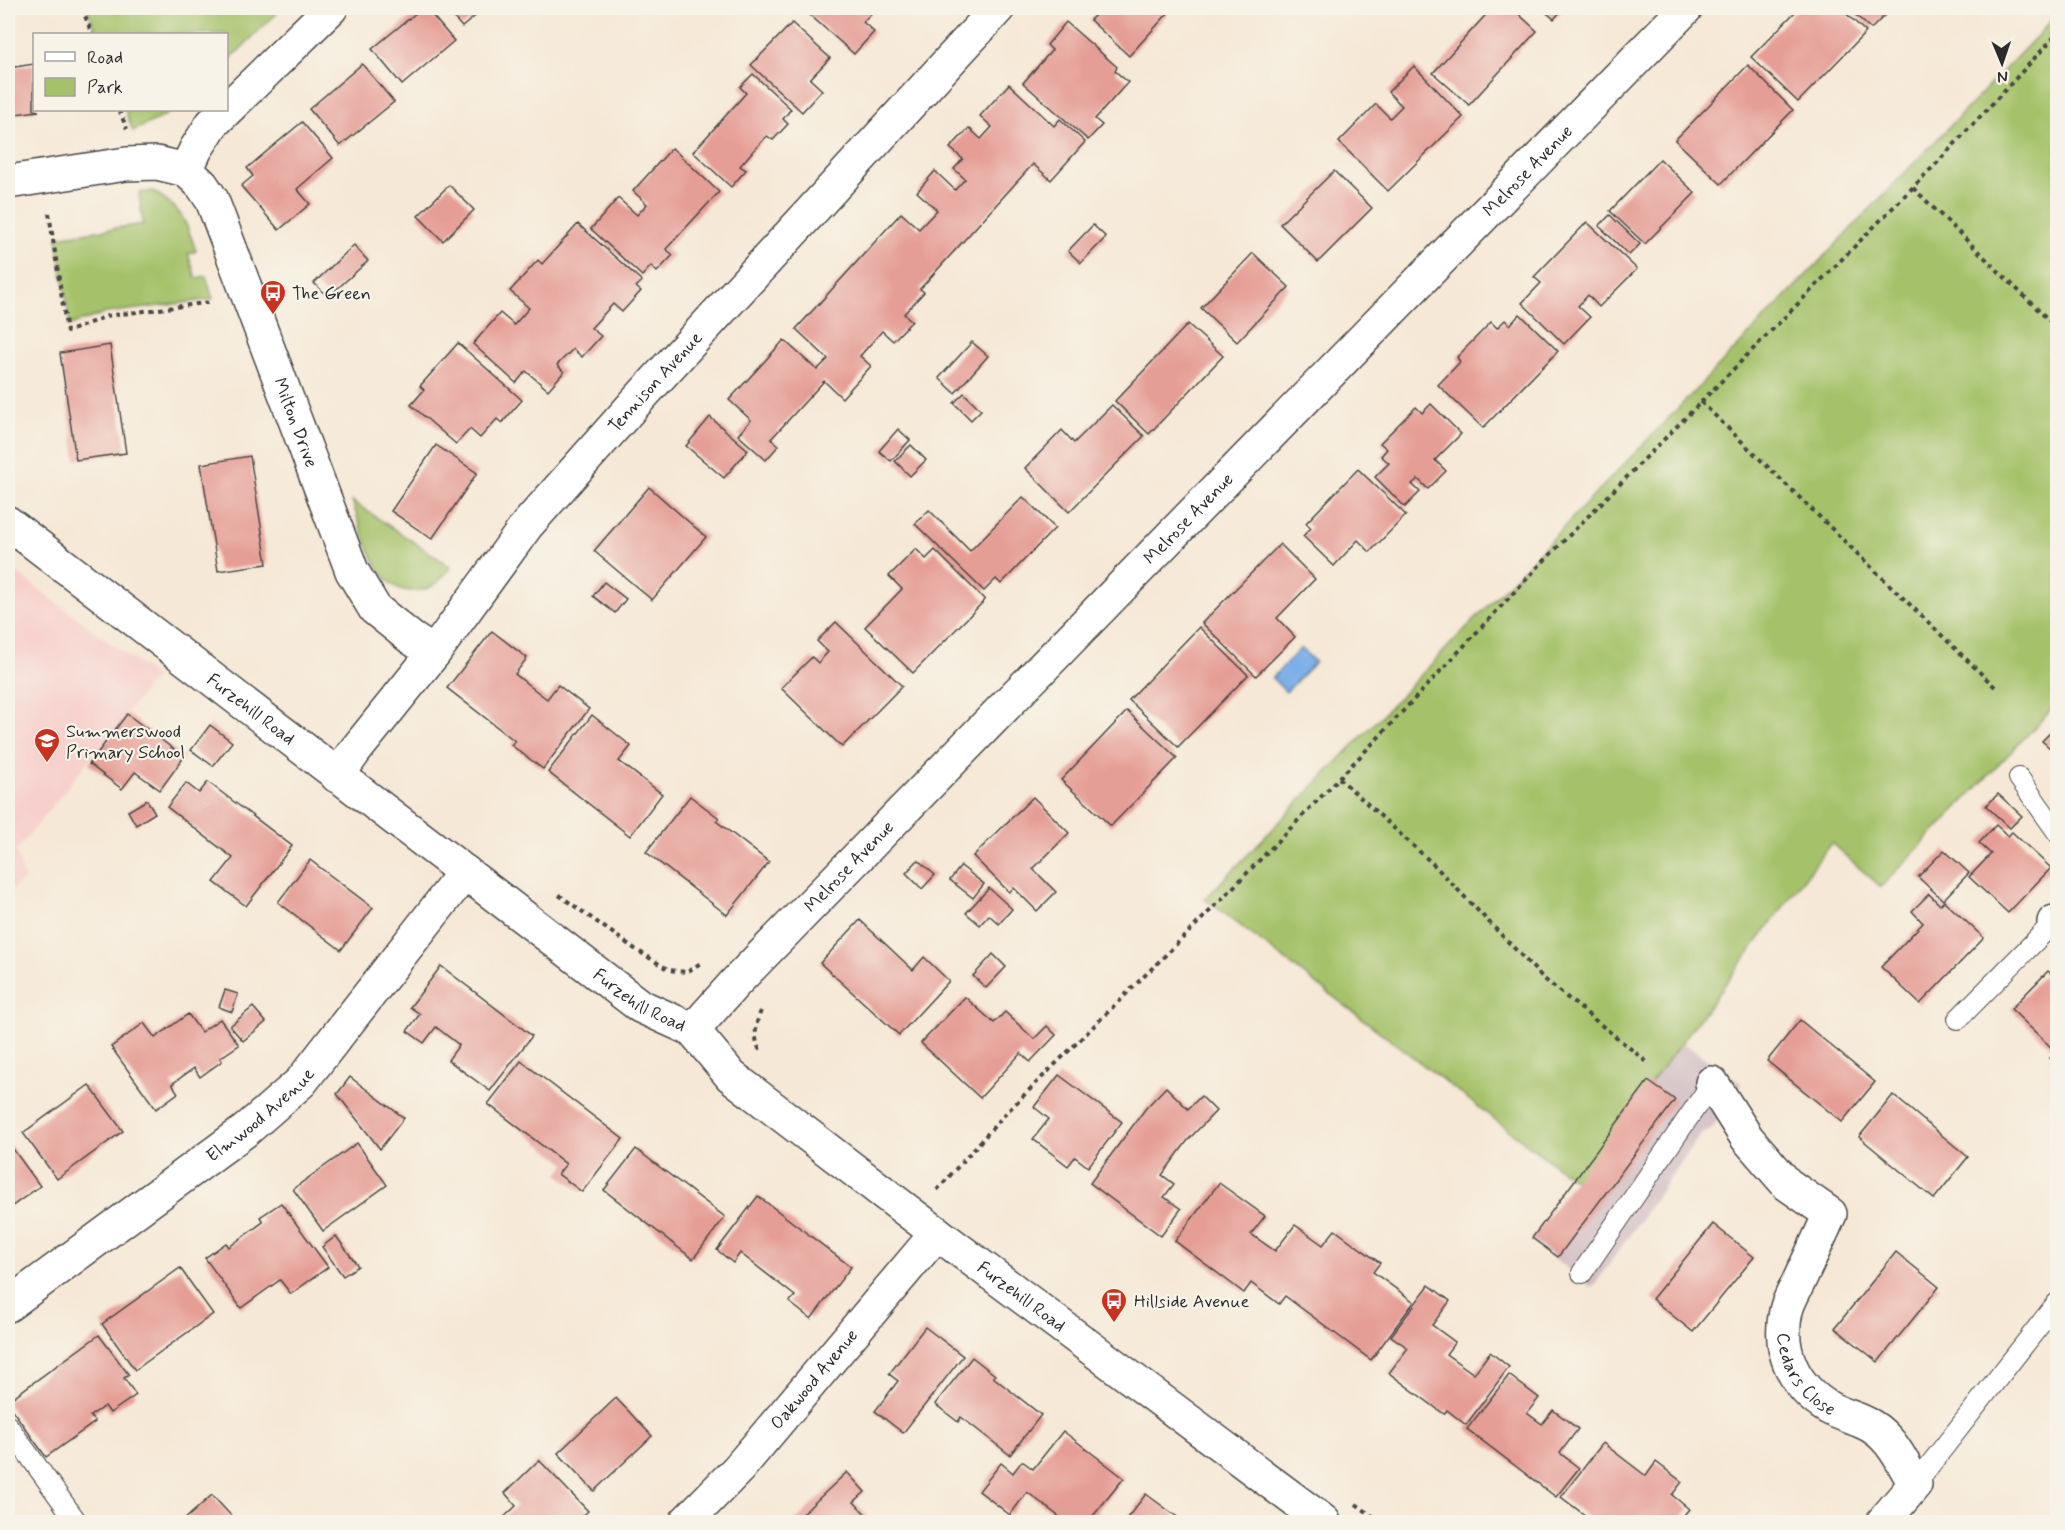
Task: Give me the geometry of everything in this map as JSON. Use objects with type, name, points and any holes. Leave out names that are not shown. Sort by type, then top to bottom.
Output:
[{"type":"street","points":[[228,108],[331,8]]},
{"type":"street","name":"Tennison Avenue","points":[[337,776],[434,653],[527,525],[637,401],[998,8]]},
{"type":"street","name":"Melrose Avenue","points":[[693,1030],[735,983],[1686,8]]},
{"type":"street","points":[[8,182],[126,164],[157,163],[186,170],[212,124],[225,111]]},
{"type":"street","name":"Milton Drive","points":[[186,170],[202,185],[212,200],[352,571],[375,609],[411,639],[434,653]]},
{"type":"street","name":"Furzehill Road","points":[[8,523],[640,1006],[693,1030],[731,1076],[1324,1522]]},
{"type":"street","name":"Elmwood Avenue","points":[[8,1305],[246,1130],[301,1082],[465,872]]},
{"type":"street","name":"Cedars Close","points":[[1712,1083],[1746,1138],[1786,1184],[1830,1214],[1786,1308],[1783,1332],[1786,1359],[1799,1383],[1827,1407],[1846,1417],[1862,1421],[1881,1432],[1895,1448],[1915,1484]]},
{"type":"street","name":"Oakwood Avenue","points":[[686,1522],[738,1469],[925,1224]]},
{"type":"street","points":[[1883,1522],[1915,1484]]},
{"type":"lane","points":[[2019,778],[2058,833]]},
{"type":"lane","points":[[1958,1019],[2056,922]]},
{"type":"lane","points":[[1582,1273],[1712,1083]]},
{"type":"lane","points":[[1915,1484],[2056,1304]]},
{"type":"lane","points":[[8,1426],[77,1522]]},
{"type":"path","points":[[82,8],[92,33]]},
{"type":"path","points":[[925,1224],[1006,1113],[1220,901],[1535,570],[1912,188],[2058,33]]},
{"type":"path","points":[[119,111],[129,135]]},
{"type":"path","points":[[1912,188],[2058,329]]},
{"type":"path","points":[[49,210],[67,332],[107,316],[219,302]]},
{"type":"path","points":[[1701,402],[1997,689]]},
{"type":"path","points":[[1339,778],[1432,863],[1543,978],[1647,1062]]},
{"type":"path","points":[[558,894],[635,949],[669,970],[687,972],[706,959]]},
{"type":"shaded area","name":"Summerswood Primary School","points":[[8,566],[156,677],[16,851],[25,880],[8,892]]},
{"type":"shaded area","points":[[1682,1042],[1742,1084],[1711,1130],[1701,1134],[1592,1288],[1531,1240]]},
{"type":"green space","points":[[87,8],[282,8],[228,61],[228,33],[97,33]]},
{"type":"green space","points":[[2057,15],[2057,704],[1881,887],[1831,843],[1577,1182],[1205,899]]},
{"type":"green space","points":[[125,111],[171,111],[160,118],[133,131]]},
{"type":"green space","points":[[153,191],[171,204],[182,216],[196,251],[188,254],[196,278],[206,276],[213,299],[106,313],[70,325],[57,237],[143,224],[139,193]]},
{"type":"green space","points":[[352,501],[451,567],[438,582],[429,588],[409,591],[397,588],[379,569],[365,541]]},
{"type":"water","points":[[1301,648],[1315,662],[1286,692],[1272,678]]},
{"type":"building","points":[[422,8],[426,8],[454,41],[402,85],[372,49]]},
{"type":"building","points":[[445,8],[485,8],[462,27]]},
{"type":"building","points":[[802,8],[876,8],[863,22],[874,32],[854,54]]},
{"type":"building","points":[[1102,8],[1166,8],[1170,11],[1129,56],[1090,20]]},
{"type":"building","points":[[1492,8],[1512,8],[1537,31],[1469,105],[1433,73]]},
{"type":"building","points":[[1541,8],[1564,8],[1554,19]]},
{"type":"building","points":[[1799,8],[1840,8],[1866,32],[1798,102],[1751,57]]},
{"type":"building","points":[[1848,8],[1892,8],[1871,29]]},
{"type":"building","points":[[1066,22],[1117,67],[1115,71],[1128,82],[1095,119],[1102,125],[1088,140],[1023,83],[1052,50],[1047,45]]},
{"type":"building","points":[[792,23],[830,58],[810,79],[822,90],[802,112],[751,65]]},
{"type":"building","points":[[33,64],[33,111],[39,111],[8,115],[8,68]]},
{"type":"building","points":[[362,64],[394,102],[340,146],[309,109]]},
{"type":"building","points":[[1748,65],[1793,110],[1721,184],[1675,140]]},
{"type":"building","points":[[1414,66],[1463,117],[1388,191],[1339,142],[1376,104],[1390,118],[1402,106],[1388,92]]},
{"type":"building","points":[[753,74],[791,109],[783,119],[788,124],[773,140],[767,136],[753,151],[740,166],[746,170],[731,187],[693,152],[746,93],[740,87]]},
{"type":"building","points":[[1009,84],[1054,126],[1060,119],[1085,142],[1051,180],[1033,164],[920,289],[924,292],[904,314],[912,321],[893,341],[882,331],[860,356],[871,366],[842,398],[824,381],[771,439],[779,445],[766,460],[738,435],[751,420],[729,400],[784,340],[817,370],[828,359],[796,329],[901,213],[919,229],[937,210],[917,192],[935,171],[955,190],[965,179],[954,169],[963,159],[950,148],[969,128],[981,139],[992,127],[980,116]]},
{"type":"building","points":[[302,122],[333,158],[297,189],[310,204],[279,230],[241,186],[253,176],[247,168]]},
{"type":"building","points":[[672,148],[719,192],[666,249],[673,255],[657,272],[651,266],[642,276],[591,229],[618,198],[637,215],[647,204],[633,191]]},
{"type":"building","points":[[1660,159],[1695,193],[1645,244],[1610,211]]},
{"type":"building","points":[[1334,171],[1372,208],[1318,262],[1280,224]]},
{"type":"building","points":[[449,185],[474,210],[443,241],[418,216]]},
{"type":"building","points":[[1610,215],[1640,244],[1629,255],[1599,226]]},
{"type":"building","points":[[1587,222],[1637,269],[1599,307],[1588,295],[1578,306],[1590,317],[1564,344],[1522,303],[1541,283],[1534,277]]},
{"type":"building","points":[[578,224],[642,281],[636,287],[641,291],[622,312],[613,304],[591,328],[601,336],[582,357],[573,349],[557,365],[564,372],[548,390],[526,371],[516,383],[473,344],[500,313],[514,325],[529,308],[510,291],[538,260],[542,264]]},
{"type":"building","points":[[1093,225],[1106,237],[1081,263],[1068,251]]},
{"type":"building","points":[[354,245],[368,261],[328,297],[314,283]]},
{"type":"building","points":[[1253,253],[1289,287],[1237,342],[1201,308]]},
{"type":"building","points":[[1520,314],[1558,351],[1483,428],[1438,385],[1460,362],[1457,357],[1491,322],[1497,328],[1505,320],[1510,325]]},
{"type":"building","points":[[1188,324],[1223,356],[1149,434],[1115,401]]},
{"type":"building","points":[[972,342],[988,356],[955,393],[939,378]]},
{"type":"building","points":[[458,343],[522,400],[502,423],[497,419],[480,438],[470,429],[456,444],[411,405],[424,390],[420,386]]},
{"type":"building","points":[[110,345],[126,453],[76,460],[60,353]]},
{"type":"building","points":[[964,393],[981,410],[971,420],[954,403]]},
{"type":"building","points":[[1431,404],[1461,434],[1435,460],[1446,471],[1428,489],[1418,479],[1412,484],[1420,492],[1405,507],[1375,477],[1389,463],[1381,456],[1387,449],[1380,443],[1416,407],[1422,413]]},
{"type":"building","points":[[1112,405],[1144,436],[1069,512],[1025,468],[1062,430],[1074,443]]},
{"type":"building","points":[[710,417],[748,450],[724,478],[686,446]]},
{"type":"building","points":[[898,429],[910,440],[891,461],[879,451]]},
{"type":"building","points":[[436,445],[477,473],[432,539],[391,511]]},
{"type":"building","points":[[911,445],[926,460],[910,476],[895,461]]},
{"type":"building","points":[[250,456],[267,564],[218,571],[201,464]]},
{"type":"building","points":[[1358,469],[1406,515],[1370,552],[1358,540],[1334,566],[1303,536],[1311,528],[1306,523]]},
{"type":"building","points":[[649,487],[706,537],[652,600],[594,551]]},
{"type":"building","points":[[1023,497],[1055,528],[1001,584],[996,579],[984,591],[915,524],[929,510],[970,551]]},
{"type":"building","points":[[1280,544],[1315,579],[1277,618],[1295,637],[1256,676],[1202,623]]},
{"type":"building","points":[[916,549],[926,559],[935,550],[985,600],[913,673],[865,627],[902,589],[889,576]]},
{"type":"building","points":[[604,582],[626,599],[615,613],[593,596]]},
{"type":"building","points":[[836,622],[902,686],[842,747],[781,688],[812,657],[818,663],[828,652],[817,641]]},
{"type":"building","points":[[1199,627],[1248,675],[1178,747],[1129,700]]},
{"type":"building","points":[[492,631],[527,658],[515,674],[531,687],[547,699],[558,685],[589,709],[543,769],[511,745],[515,741],[447,688]]},
{"type":"building","points":[[1127,711],[1177,758],[1111,826],[1061,780]]},
{"type":"building","points":[[127,714],[184,757],[160,790],[135,772],[122,789],[89,764]]},
{"type":"building","points":[[592,715],[631,746],[619,761],[662,794],[630,836],[548,772]]},
{"type":"building","points":[[210,725],[232,742],[213,766],[191,750]]},
{"type":"building","points":[[2058,725],[2058,755],[2042,741]]},
{"type":"building","points":[[208,782],[292,846],[246,906],[214,882],[233,858],[167,807],[186,783],[199,793]]},
{"type":"building","points":[[1998,794],[2022,816],[2010,828],[1986,806]]},
{"type":"building","points":[[690,796],[719,818],[716,821],[769,862],[727,915],[646,852]]},
{"type":"building","points":[[1033,797],[1069,833],[1033,869],[1056,892],[1037,911],[1014,888],[1009,892],[973,856]]},
{"type":"building","points":[[147,800],[155,813],[136,825],[128,811]]},
{"type":"building","points":[[1996,825],[2008,836],[2012,832],[2051,868],[2008,913],[1969,877],[1991,854],[1979,843]]},
{"type":"building","points":[[1944,850],[1969,873],[1943,900],[1918,877]]},
{"type":"building","points":[[310,860],[373,908],[341,950],[278,902]]},
{"type":"building","points":[[918,860],[935,875],[922,889],[906,873]]},
{"type":"building","points":[[961,866],[984,884],[973,898],[950,880]]},
{"type":"building","points":[[989,888],[1012,909],[999,924],[989,915],[980,925],[966,913]]},
{"type":"building","points":[[1929,894],[1940,905],[1944,901],[1984,938],[1920,1004],[1881,967],[1923,923],[1912,911]]},
{"type":"building","points":[[860,920],[913,970],[924,957],[949,981],[899,1035],[820,963]]},
{"type":"building","points":[[993,954],[1006,967],[986,988],[973,976]]},
{"type":"building","points":[[441,966],[532,1036],[490,1091],[448,1060],[459,1045],[436,1027],[424,1043],[407,1031],[420,1014],[410,1007]]},
{"type":"building","points":[[2048,971],[2058,980],[2058,1066],[2050,1058],[2056,1052],[2011,1009]]},
{"type":"building","points":[[225,990],[238,994],[232,1012],[219,1007]]},
{"type":"building","points":[[965,997],[994,1023],[1005,1012],[1034,1039],[1047,1026],[1056,1035],[1030,1062],[1021,1053],[980,1098],[921,1043]]},
{"type":"building","points":[[253,1007],[266,1022],[243,1041],[230,1026]]},
{"type":"building","points":[[188,1014],[201,1032],[220,1019],[239,1045],[220,1058],[222,1061],[200,1077],[194,1068],[172,1084],[178,1093],[156,1109],[111,1047],[144,1023],[155,1038]]},
{"type":"building","points":[[1800,1020],[1875,1082],[1842,1122],[1767,1061]]},
{"type":"building","points":[[521,1061],[623,1139],[582,1192],[558,1174],[566,1164],[488,1104]]},
{"type":"building","points":[[1059,1075],[1122,1122],[1088,1167],[1075,1157],[1068,1166],[1033,1139],[1049,1119],[1034,1107]]},
{"type":"building","points":[[350,1077],[404,1118],[380,1149],[337,1094]]},
{"type":"building","points":[[1648,1081],[1675,1100],[1558,1257],[1532,1238]]},
{"type":"building","points":[[89,1085],[123,1131],[57,1179],[23,1133]]},
{"type":"building","points":[[1166,1087],[1188,1109],[1201,1096],[1216,1111],[1188,1140],[1162,1175],[1174,1184],[1164,1197],[1181,1209],[1161,1236],[1090,1183],[1146,1108]]},
{"type":"building","points":[[1893,1095],[1968,1157],[1934,1199],[1859,1137]]},
{"type":"building","points":[[8,1142],[40,1186],[8,1209]]},
{"type":"building","points":[[357,1143],[387,1185],[323,1231],[293,1189]]},
{"type":"building","points":[[636,1149],[725,1217],[693,1259],[604,1190]]},
{"type":"building","points":[[1219,1183],[1265,1216],[1251,1234],[1275,1251],[1295,1225],[1323,1245],[1335,1230],[1380,1263],[1373,1272],[1414,1302],[1371,1360],[1285,1296],[1279,1304],[1251,1283],[1244,1293],[1175,1241]]},
{"type":"building","points":[[758,1196],[851,1267],[811,1319],[789,1302],[795,1296],[740,1253],[733,1263],[717,1250]]},
{"type":"building","points":[[281,1203],[328,1267],[291,1294],[280,1280],[241,1308],[205,1258],[226,1243],[229,1247],[263,1222],[260,1217]]},
{"type":"building","points":[[1713,1224],[1754,1257],[1693,1332],[1652,1299]]},
{"type":"building","points":[[336,1236],[358,1266],[343,1276],[322,1247]]},
{"type":"building","points":[[1896,1252],[1939,1287],[1878,1362],[1835,1328]]},
{"type":"building","points":[[180,1268],[213,1314],[135,1370],[102,1324]]},
{"type":"building","points":[[1429,1285],[1450,1301],[1432,1325],[1455,1342],[1446,1354],[1474,1374],[1490,1352],[1509,1367],[1466,1425],[1447,1410],[1444,1414],[1389,1373],[1408,1348],[1391,1336]]},
{"type":"building","points":[[925,1327],[963,1356],[903,1433],[875,1411],[898,1381],[889,1374]]},
{"type":"building","points":[[99,1335],[129,1375],[124,1378],[136,1395],[110,1413],[105,1406],[90,1416],[95,1422],[46,1457],[8,1401]]},
{"type":"building","points":[[972,1357],[1041,1415],[1010,1455],[961,1417],[958,1422],[935,1404]]},
{"type":"building","points":[[1509,1375],[1539,1398],[1527,1413],[1542,1424],[1553,1410],[1578,1429],[1560,1453],[1579,1468],[1556,1497],[1467,1429]]},
{"type":"building","points":[[616,1398],[652,1436],[594,1491],[558,1453]]},
{"type":"building","points":[[1063,1431],[1124,1478],[1093,1516],[1100,1522],[1066,1522],[1027,1492],[1010,1515],[979,1491],[1001,1463],[1013,1473],[1022,1461],[1033,1469]]},
{"type":"building","points":[[1603,1443],[1646,1476],[1656,1462],[1682,1482],[1672,1495],[1689,1509],[1678,1522],[1594,1522],[1561,1497]]},
{"type":"building","points":[[539,1460],[588,1511],[576,1522],[499,1522],[516,1506],[505,1493]]},
{"type":"building","points":[[847,1472],[865,1492],[854,1502],[873,1522],[794,1522]]},
{"type":"building","points":[[1146,1494],[1184,1522],[1124,1522]]},
{"type":"building","points":[[212,1495],[236,1521],[182,1522]]},
{"type":"place","name":"The Green","points":[[273,316]]},
{"type":"place","name":"Summerswood Primary School","points":[[47,764]]},
{"type":"place","name":"Hillside Avenue","points":[[1114,1324]]}]
